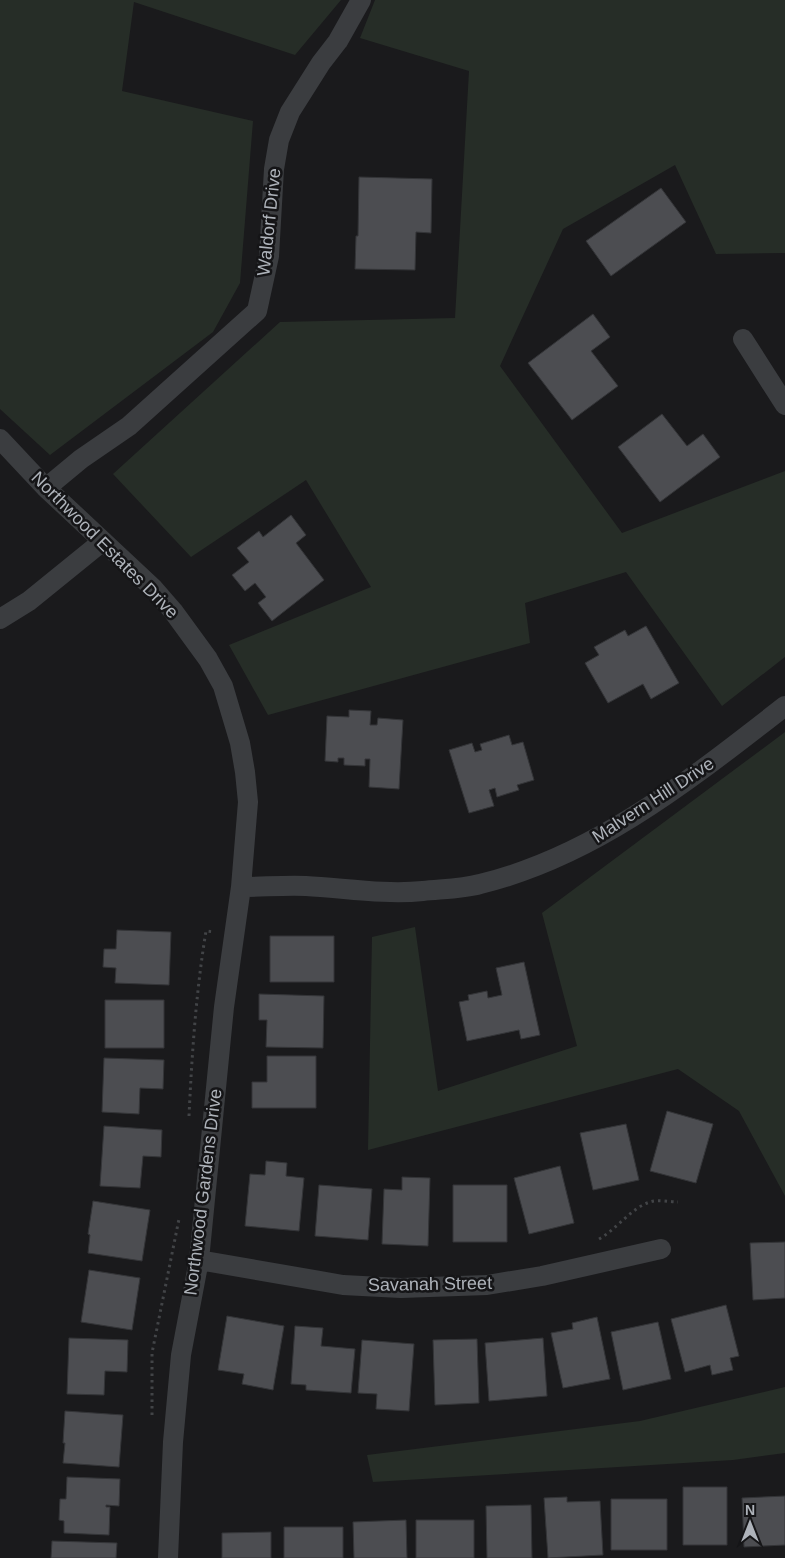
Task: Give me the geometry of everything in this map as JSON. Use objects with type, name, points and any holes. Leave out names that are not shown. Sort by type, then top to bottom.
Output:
[{"type":"street","name":"Waldorf Drive","points":[[46,488],[81,459],[129,426],[257,311],[269,256],[274,169],[279,140],[290,112],[321,63],[338,41],[361,0]]},
{"type":"street","points":[[743,339],[785,405]]},
{"type":"street","name":"Northwood Estates Drive","points":[[0,439],[46,488],[153,588],[173,611],[208,659],[222,686],[240,743],[245,772],[248,802],[241,887]]},
{"type":"street","points":[[0,619],[29,601],[103,542]]},
{"type":"street","name":"Malvern Hill Drive","points":[[241,887],[303,886],[421,891],[478,885],[533,868],[585,845],[635,816],[727,751],[785,706]]},
{"type":"street","name":"Northwood Gardens Drive","points":[[168,1558],[173,1442],[181,1355],[199,1260],[224,1007],[241,887]]},
{"type":"street","name":"Savanah Street","points":[[199,1260],[343,1285],[401,1288],[487,1285],[542,1276],[661,1250]]},
{"type":"path","points":[[189,1121],[193,1036],[206,931],[234,934]]},
{"type":"path","points":[[592,1242],[619,1226],[633,1211],[651,1201],[678,1202]]},
{"type":"path","points":[[152,1417],[152,1352],[179,1218]]},
{"type":"shaded area","points":[[0,0],[341,0],[295,55],[134,2],[122,91],[253,121],[240,283],[213,332],[50,455],[0,409]]},
{"type":"shaded area","points":[[375,0],[785,0],[785,253],[716,254],[675,165],[563,229],[500,366],[622,533],[785,471],[785,657],[722,706],[626,572],[525,603],[530,643],[268,715],[229,645],[371,587],[306,480],[191,557],[113,474],[280,322],[455,318],[469,71],[360,38]]},
{"type":"shaded area","points":[[785,732],[785,1196],[739,1111],[678,1069],[368,1150],[372,937],[415,927],[438,1091],[577,1046],[542,913]]},
{"type":"shaded area","points":[[785,1387],[785,1453],[733,1460],[373,1482],[367,1455],[640,1421]]},
{"type":"building","points":[[359,177],[432,179],[431,233],[416,232],[415,270],[355,269],[356,236],[358,236]]},
{"type":"building","points":[[661,188],[686,222],[611,276],[586,241]]},
{"type":"building","points":[[593,314],[610,337],[591,351],[618,386],[572,420],[528,363]]},
{"type":"building","points":[[662,414],[687,446],[703,434],[720,457],[660,502],[618,447]]},
{"type":"building","points":[[291,515],[306,535],[296,543],[324,580],[272,621],[258,603],[266,597],[255,583],[245,591],[232,575],[249,562],[237,548],[259,531],[263,537]]},
{"type":"building","points":[[646,626],[679,683],[651,699],[643,684],[608,703],[585,663],[599,655],[594,647],[625,630],[628,636]]},
{"type":"building","points":[[349,710],[371,711],[370,725],[377,725],[378,718],[403,720],[399,789],[369,787],[370,759],[365,759],[365,766],[344,765],[344,758],[338,758],[338,762],[325,761],[327,716],[349,717]]},
{"type":"building","points":[[509,735],[512,745],[523,742],[534,780],[517,785],[519,790],[497,797],[495,788],[489,790],[494,806],[469,813],[449,750],[472,743],[475,752],[482,750],[480,744]]},
{"type":"building","points":[[117,930],[171,932],[169,985],[115,983],[116,968],[103,967],[104,949],[116,949]]},
{"type":"building","points":[[270,936],[334,936],[334,982],[270,982]]},
{"type":"building","points":[[524,962],[540,1035],[521,1039],[519,1030],[467,1041],[459,1002],[469,1000],[468,995],[487,991],[488,998],[502,995],[496,968]]},
{"type":"building","points":[[259,994],[324,996],[323,1048],[266,1047],[267,1020],[259,1020]]},
{"type":"building","points":[[105,1000],[164,1000],[164,1048],[105,1048]]},
{"type":"building","points":[[267,1056],[316,1056],[316,1108],[252,1108],[252,1082],[267,1082]]},
{"type":"building","points":[[104,1058],[164,1060],[163,1089],[140,1088],[139,1114],[102,1112]]},
{"type":"building","points":[[667,1111],[713,1124],[696,1183],[650,1171]]},
{"type":"building","points":[[626,1124],[639,1180],[593,1190],[580,1133]]},
{"type":"building","points":[[104,1126],[162,1130],[161,1157],[143,1156],[140,1188],[100,1186]]},
{"type":"building","points":[[266,1161],[287,1163],[286,1176],[304,1178],[299,1231],[245,1226],[250,1174],[265,1175]]},
{"type":"building","points":[[560,1166],[574,1223],[529,1234],[514,1178]]},
{"type":"building","points":[[402,1177],[430,1178],[428,1246],[382,1244],[384,1189],[402,1190]]},
{"type":"building","points":[[319,1185],[372,1189],[368,1240],[315,1236]]},
{"type":"building","points":[[453,1185],[507,1185],[507,1242],[453,1242]]},
{"type":"building","points":[[93,1201],[150,1210],[142,1261],[88,1253],[90,1235],[88,1234]]},
{"type":"building","points":[[785,1242],[785,1298],[753,1300],[750,1243]]},
{"type":"building","points":[[89,1270],[140,1278],[132,1330],[81,1322]]},
{"type":"building","points":[[726,1305],[739,1356],[730,1358],[733,1370],[712,1375],[710,1365],[685,1372],[671,1319]]},
{"type":"building","points":[[227,1316],[284,1326],[273,1390],[242,1384],[244,1374],[218,1370]]},
{"type":"building","points":[[597,1317],[610,1379],[563,1388],[551,1333],[573,1329],[572,1323]]},
{"type":"building","points":[[658,1322],[671,1379],[623,1390],[611,1332]]},
{"type":"building","points":[[295,1326],[323,1328],[321,1346],[355,1349],[351,1393],[306,1390],[306,1385],[291,1384]]},
{"type":"building","points":[[69,1338],[128,1340],[127,1372],[105,1371],[104,1395],[67,1394]]},
{"type":"building","points":[[543,1338],[547,1396],[489,1401],[485,1343]]},
{"type":"building","points":[[477,1339],[479,1403],[435,1405],[433,1340]]},
{"type":"building","points":[[362,1340],[414,1344],[409,1411],[376,1409],[377,1394],[358,1393]]},
{"type":"building","points":[[65,1411],[123,1415],[119,1467],[63,1463]]},
{"type":"building","points":[[67,1477],[120,1479],[119,1506],[106,1505],[106,1507],[110,1507],[109,1535],[64,1533],[64,1521],[59,1520],[60,1499],[66,1499]]},
{"type":"building","points":[[683,1487],[727,1487],[727,1545],[683,1545]]},
{"type":"building","points":[[785,1496],[785,1545],[744,1547],[742,1498]]},
{"type":"building","points":[[567,1497],[567,1502],[600,1501],[603,1555],[548,1558],[544,1498]]},
{"type":"building","points":[[611,1499],[667,1499],[667,1550],[611,1550]]},
{"type":"building","points":[[531,1505],[532,1558],[487,1558],[486,1506]]},
{"type":"building","points":[[406,1520],[407,1558],[354,1558],[353,1522]]},
{"type":"building","points":[[416,1520],[474,1520],[474,1558],[416,1558]]},
{"type":"building","points":[[284,1527],[343,1527],[343,1558],[284,1558]]},
{"type":"building","points":[[271,1532],[271,1558],[222,1558],[222,1533]]},
{"type":"building","points":[[52,1541],[117,1543],[116,1558],[51,1558]]}]
